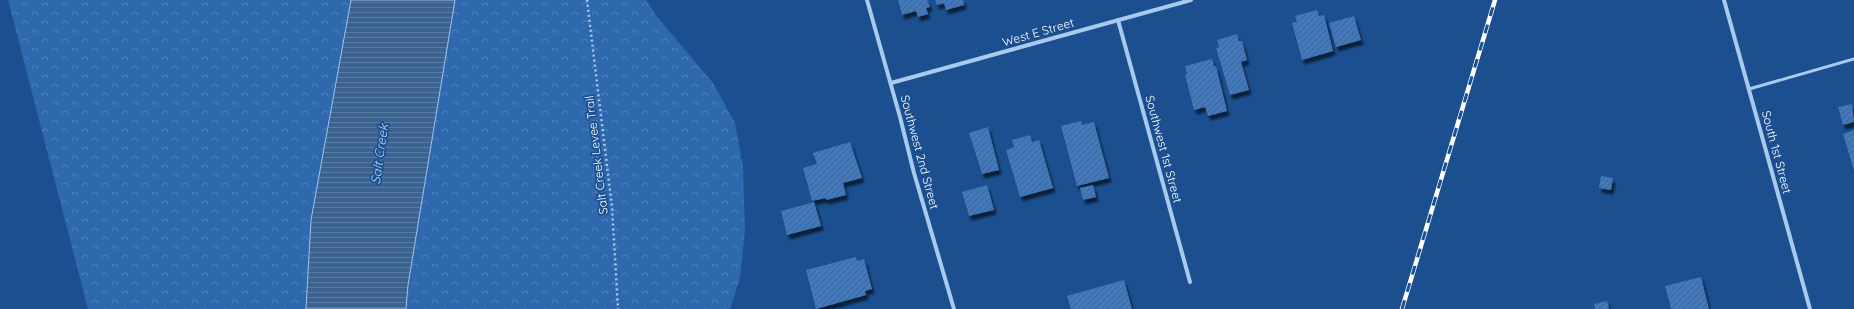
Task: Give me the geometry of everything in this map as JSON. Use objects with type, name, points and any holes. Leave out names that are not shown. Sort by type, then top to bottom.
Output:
[{"type":"street","name":"Southwest 2nd Street","points":[[867,0],[891,83],[914,173],[954,309]]},
{"type":"street","name":"West E Street","points":[[891,83],[1191,0]]},
{"type":"street","name":"South 1st Street","points":[[1724,0],[1810,309]]},
{"type":"street","name":"Southwest 1st Street","points":[[1118,20],[1190,282]]},
{"type":"lane","points":[[1749,89],[1854,58]]},
{"type":"path","name":"Salt Creek Levee Trail","points":[[587,0],[612,207],[618,309]]},
{"type":"green space","points":[[8,0],[646,0],[655,14],[713,83],[735,123],[743,167],[745,231],[740,278],[730,309],[88,309]]},
{"type":"water","name":"Salt Creek","points":[[351,0],[455,0],[408,285],[406,309],[306,309],[311,220]]},
{"type":"building","points":[[898,0],[927,0],[930,7],[926,8],[928,14],[918,17],[916,11],[902,15]]},
{"type":"building","points":[[935,0],[963,0],[964,5],[946,10],[944,3],[937,5]]},
{"type":"building","points":[[1317,10],[1319,16],[1324,15],[1333,51],[1302,60],[1292,23],[1297,22],[1295,16]]},
{"type":"building","points":[[1354,16],[1361,40],[1336,47],[1329,23]]},
{"type":"building","points":[[1237,34],[1239,41],[1242,41],[1247,60],[1241,62],[1249,90],[1230,95],[1216,48],[1219,47],[1217,40]]},
{"type":"building","points":[[1212,59],[1214,67],[1216,66],[1227,111],[1208,116],[1205,107],[1194,110],[1185,75],[1187,74],[1185,66]]},
{"type":"building","points":[[1852,104],[1854,122],[1843,125],[1838,107]]},
{"type":"building","points":[[1081,121],[1082,125],[1094,122],[1109,178],[1077,186],[1061,126]]},
{"type":"building","points":[[988,127],[999,170],[982,174],[969,133]]},
{"type":"building","points":[[1854,130],[1854,171],[1843,134]]},
{"type":"building","points":[[1030,135],[1032,142],[1039,140],[1053,188],[1020,197],[1006,150],[1014,147],[1012,140]]},
{"type":"building","points":[[850,142],[862,178],[843,183],[846,195],[826,200],[826,198],[812,201],[803,168],[817,164],[813,153]]},
{"type":"building","points":[[1601,176],[1613,178],[1611,190],[1599,188]]},
{"type":"building","points":[[987,185],[994,210],[969,216],[962,192]]},
{"type":"building","points":[[1093,185],[1096,197],[1083,200],[1080,188]]},
{"type":"building","points":[[814,202],[821,226],[787,235],[781,211]]},
{"type":"building","points":[[856,257],[857,261],[864,259],[872,289],[865,291],[866,295],[816,309],[806,270]]},
{"type":"building","points":[[1701,277],[1709,309],[1671,309],[1665,286]]},
{"type":"building","points":[[1124,280],[1132,309],[1071,309],[1067,296]]},
{"type":"building","points":[[1607,301],[1609,309],[1595,309],[1594,304]]},
{"type":"railway","points":[[1402,309],[1495,0]]}]
